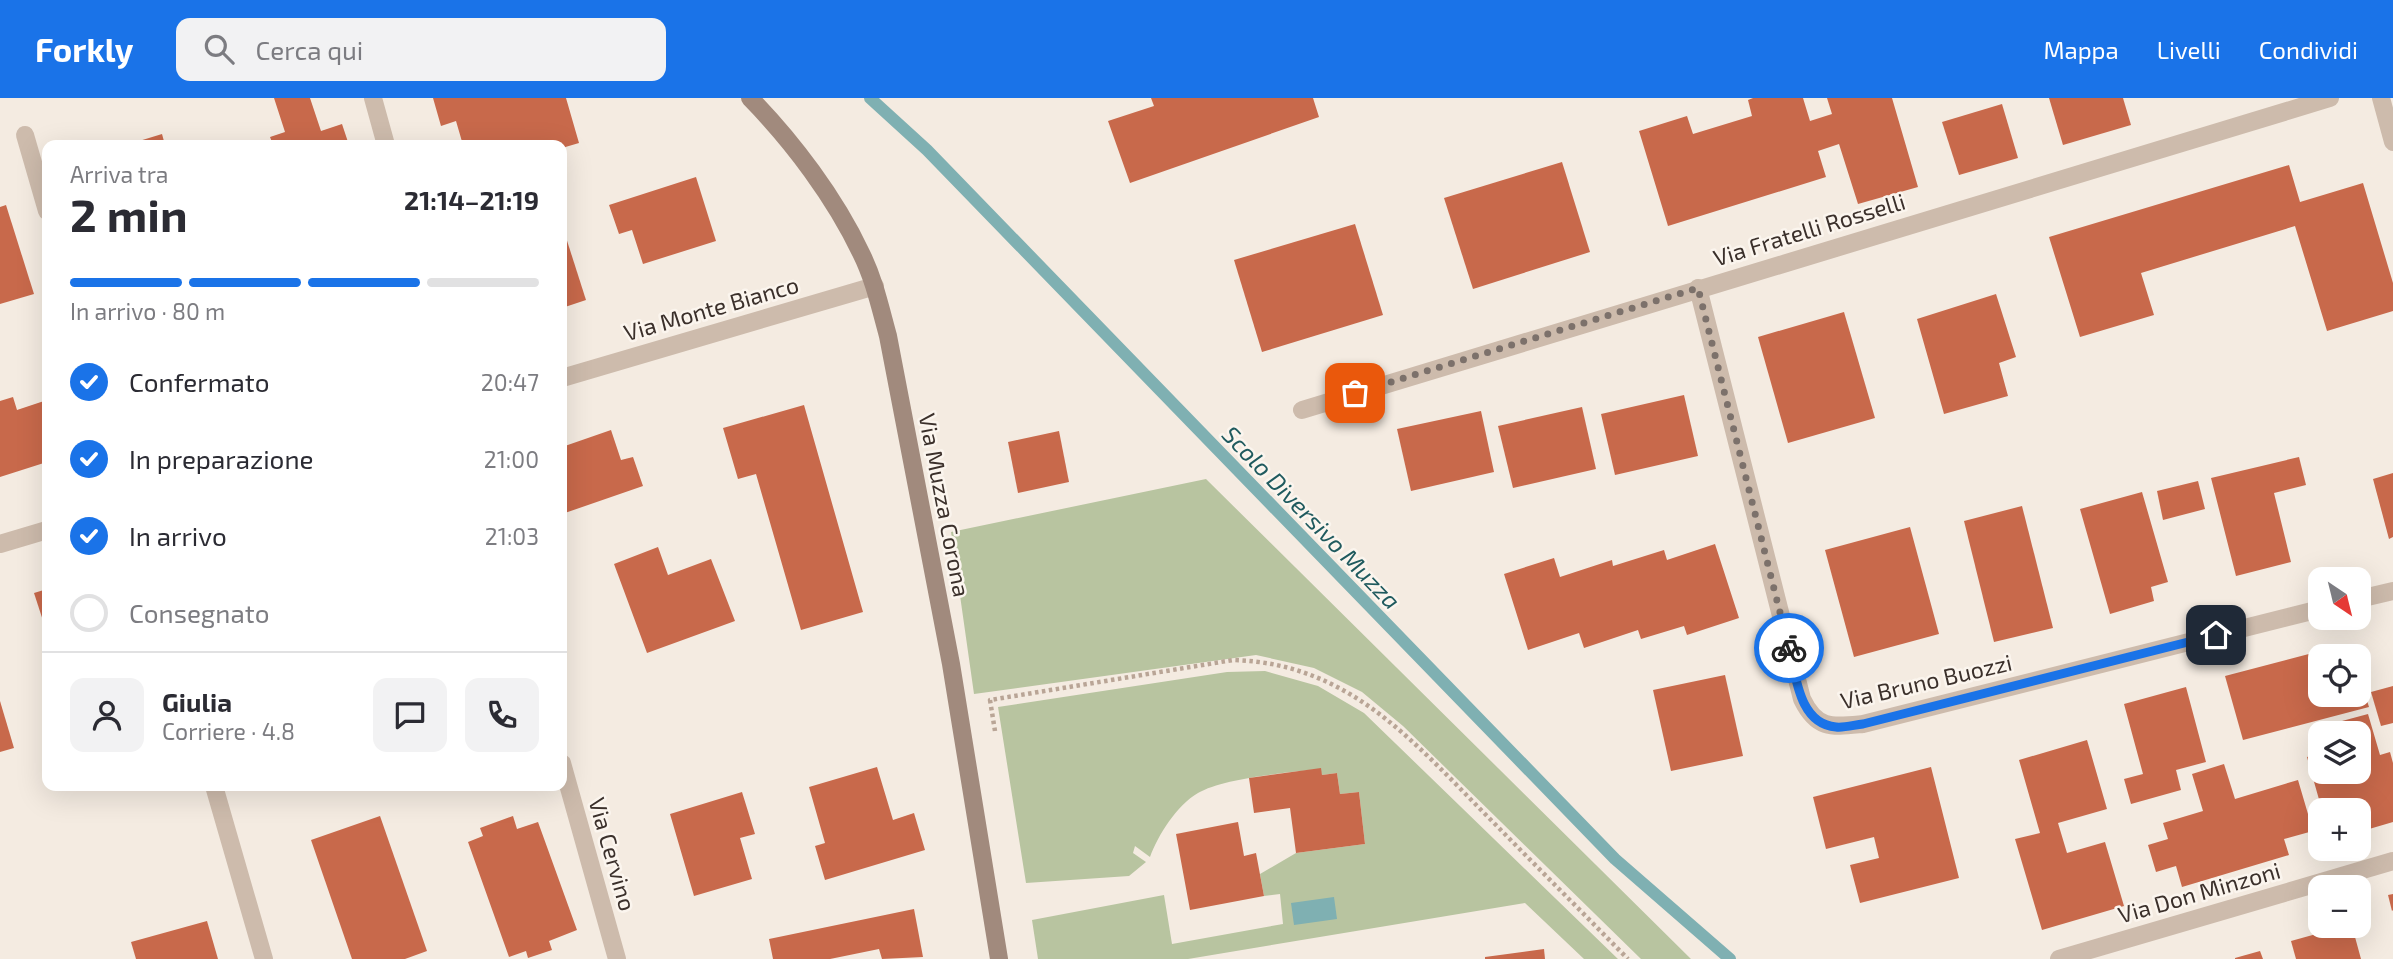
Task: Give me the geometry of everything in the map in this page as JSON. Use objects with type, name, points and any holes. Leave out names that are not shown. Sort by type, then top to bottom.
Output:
[{"type":"street","points":[[373,98],[385,140]]},
{"type":"street","name":"Via Muzza Corona","points":[[750,98],[806,166],[843,221],[874,286],[888,336],[951,664],[999,959]]},
{"type":"street","name":"Via Fratelli Rosselli","points":[[1303,410],[2330,98]]},
{"type":"street","points":[[2381,98],[2393,142]]},
{"type":"street","points":[[25,135],[42,194]]},
{"type":"street","name":"Via Monte Bianco","points":[[567,377],[874,286]]},
{"type":"street","name":"Via Bruno Buozzi","points":[[1698,288],[1802,699],[1809,714],[1818,721],[1835,727],[1863,724],[2308,612]]},
{"type":"street","points":[[0,544],[42,531]]},
{"type":"street","points":[[2371,596],[2393,591]]},
{"type":"street","name":"Via Cervino","points":[[567,781],[617,959]]},
{"type":"street","points":[[215,791],[264,959]]},
{"type":"street","name":"Via Don Minzoni","points":[[2059,959],[2393,861]]},
{"type":"path","points":[[996,740],[990,700],[1233,660],[1263,661],[1288,667],[1351,695],[1398,726],[1628,959]]},
{"type":"green space","points":[[1206,479],[1691,959],[1641,959],[1403,726],[1362,692],[1314,668],[1256,655],[974,694],[951,532]]},
{"type":"green space","points":[[1265,671],[1318,686],[1364,713],[1618,959],[1584,959],[1525,903],[1188,959],[1038,959],[1032,920],[1164,895],[1172,944],[1283,924],[1280,894],[1264,896],[1260,874],[1296,853],[1365,844],[1359,792],[1340,794],[1337,773],[1322,775],[1320,769],[1224,783],[1198,793],[1183,805],[1163,830],[1150,857],[1135,846],[1133,853],[1146,862],[1129,876],[1026,883],[998,707],[1227,672]]},
{"type":"water","points":[[1334,897],[1337,919],[1294,925],[1291,903]]},
{"type":"building","points":[[274,98],[310,98],[321,131],[342,124],[347,140],[271,140],[270,137],[285,132]]},
{"type":"building","points":[[433,98],[566,98],[579,143],[567,147],[567,140],[462,140],[456,121],[441,126]]},
{"type":"building","points":[[1151,98],[1313,98],[1319,117],[1130,183],[1108,121],[1154,106]]},
{"type":"building","points":[[1803,98],[1810,121],[1832,114],[1827,98],[1892,98],[1918,187],[1858,204],[1839,144],[1818,151],[1826,177],[1668,226],[1639,131],[1687,116],[1693,134],[1752,116],[1748,100]]},
{"type":"building","points":[[2049,98],[2123,98],[2131,125],[2063,145]]},
{"type":"building","points":[[2002,104],[2018,158],[1959,175],[1942,122]]},
{"type":"building","points":[[162,134],[164,140],[142,140]]},
{"type":"building","points":[[1562,162],[1590,252],[1473,289],[1444,198]]},
{"type":"building","points":[[2289,165],[2300,202],[2363,183],[2393,283],[2393,311],[2327,331],[2295,226],[2141,273],[2154,315],[2080,337],[2049,237]]},
{"type":"building","points":[[696,177],[716,241],[643,264],[632,230],[619,234],[609,205]]},
{"type":"building","points":[[6,205],[34,294],[0,304],[0,207]]},
{"type":"building","points":[[1355,224],[1383,315],[1262,352],[1234,260]]},
{"type":"building","points":[[567,241],[586,300],[567,306]]},
{"type":"building","points":[[1996,294],[2016,357],[1999,363],[2008,396],[1944,414],[1917,319]]},
{"type":"building","points":[[1844,312],[1875,418],[1788,443],[1758,337]]},
{"type":"building","points":[[1684,395],[1698,456],[1615,475],[1601,414]]},
{"type":"building","points":[[13,397],[17,410],[42,402],[42,464],[0,477],[0,401]]},
{"type":"building","points":[[804,405],[863,612],[801,630],[756,474],[738,479],[723,428]]},
{"type":"building","points":[[1582,407],[1596,469],[1513,488],[1498,426]]},
{"type":"building","points":[[1481,411],[1494,472],[1411,491],[1397,429]]},
{"type":"building","points":[[611,430],[621,460],[633,457],[643,486],[567,512],[567,445]]},
{"type":"building","points":[[1059,431],[1069,482],[1018,493],[1008,442]]},
{"type":"building","points":[[2299,457],[2306,485],[2274,493],[2291,562],[2236,576],[2211,478]]},
{"type":"building","points":[[2393,473],[2393,537],[2389,539],[2373,479]]},
{"type":"building","points":[[2198,481],[2205,509],[2163,520],[2157,491]]},
{"type":"building","points":[[2142,492],[2168,582],[2151,587],[2154,601],[2110,614],[2080,509]]},
{"type":"building","points":[[2022,506],[2053,628],[1994,642],[1964,521]]},
{"type":"building","points":[[1910,527],[1939,634],[1854,657],[1825,550]]},
{"type":"building","points":[[1715,544],[1739,618],[1687,635],[1684,626],[1641,639],[1638,630],[1584,648],[1579,633],[1528,650],[1504,574],[1554,558],[1560,577],[1612,560],[1613,566],[1664,550],[1667,560]]},
{"type":"building","points":[[658,547],[668,575],[711,559],[735,621],[647,653],[614,564]]},
{"type":"building","points":[[42,591],[42,618],[34,593]]},
{"type":"building","points":[[2308,654],[2308,707],[2369,707],[2243,740],[2225,676]]},
{"type":"building","points":[[1725,675],[1743,756],[1671,771],[1653,690]]},
{"type":"building","points":[[2393,686],[2393,723],[2381,726],[2371,692]]},
{"type":"building","points":[[2186,687],[2206,762],[2176,770],[2181,790],[2131,804],[2124,779],[2143,774],[2124,704]]},
{"type":"building","points":[[0,701],[14,748],[0,752]]},
{"type":"building","points":[[2368,714],[2370,721],[2342,721]]},
{"type":"building","points":[[2371,724],[2380,755],[2390,752],[2393,763],[2393,822],[2371,828],[2371,798],[2319,798],[2315,784],[2371,784]]},
{"type":"building","points":[[2087,740],[2107,809],[2058,823],[2067,853],[2105,842],[2124,906],[2042,930],[2015,839],[2040,833],[2019,760]]},
{"type":"building","points":[[2224,764],[2235,799],[2298,780],[2308,814],[2308,832],[2284,839],[2289,855],[2182,887],[2176,866],[2156,872],[2148,845],[2168,839],[2163,823],[2203,811],[2192,774]]},
{"type":"building","points":[[877,767],[893,820],[914,813],[925,850],[825,880],[815,846],[825,843],[809,787]]},
{"type":"building","points":[[1931,767],[1959,878],[1860,903],[1850,865],[1879,858],[1874,837],[1826,849],[1813,797]]},
{"type":"building","points":[[1321,768],[1322,775],[1337,773],[1340,794],[1359,792],[1365,844],[1296,853],[1290,808],[1254,813],[1249,778]]},
{"type":"building","points":[[742,792],[755,834],[740,838],[752,879],[694,896],[670,814]]},
{"type":"building","points":[[380,816],[427,951],[405,959],[352,959],[311,840]]},
{"type":"building","points":[[513,816],[517,829],[538,822],[577,930],[549,941],[552,950],[528,958],[526,951],[509,957],[468,842],[483,836],[480,828]]},
{"type":"building","points":[[1238,822],[1244,856],[1256,853],[1264,896],[1190,910],[1176,834]]},
{"type":"building","points":[[2393,894],[2393,910],[2392,911],[2388,895]]},
{"type":"building","points":[[914,909],[923,957],[882,959],[879,949],[830,959],[773,959],[769,939]]},
{"type":"building","points":[[207,921],[218,959],[136,959],[131,942]]},
{"type":"building","points":[[2308,936],[2355,938],[2361,959],[2296,959],[2291,941]]},
{"type":"building","points":[[1544,949],[1545,959],[1485,959],[1485,957]]},
{"type":"building","points":[[2260,951],[2263,959],[2235,959],[2235,958]]},
{"type":"waterway","name":"Scolo Diversivo Muzza","points":[[870,98],[927,150],[1615,859],[1730,959]]},
{"type":"way so far","points":[[1355,393],[1698,288],[1789,648]]},
{"type":"route","points":[[1789,648],[1802,699],[1809,714],[1818,721],[1835,727],[1863,724],[2216,635]]}]
